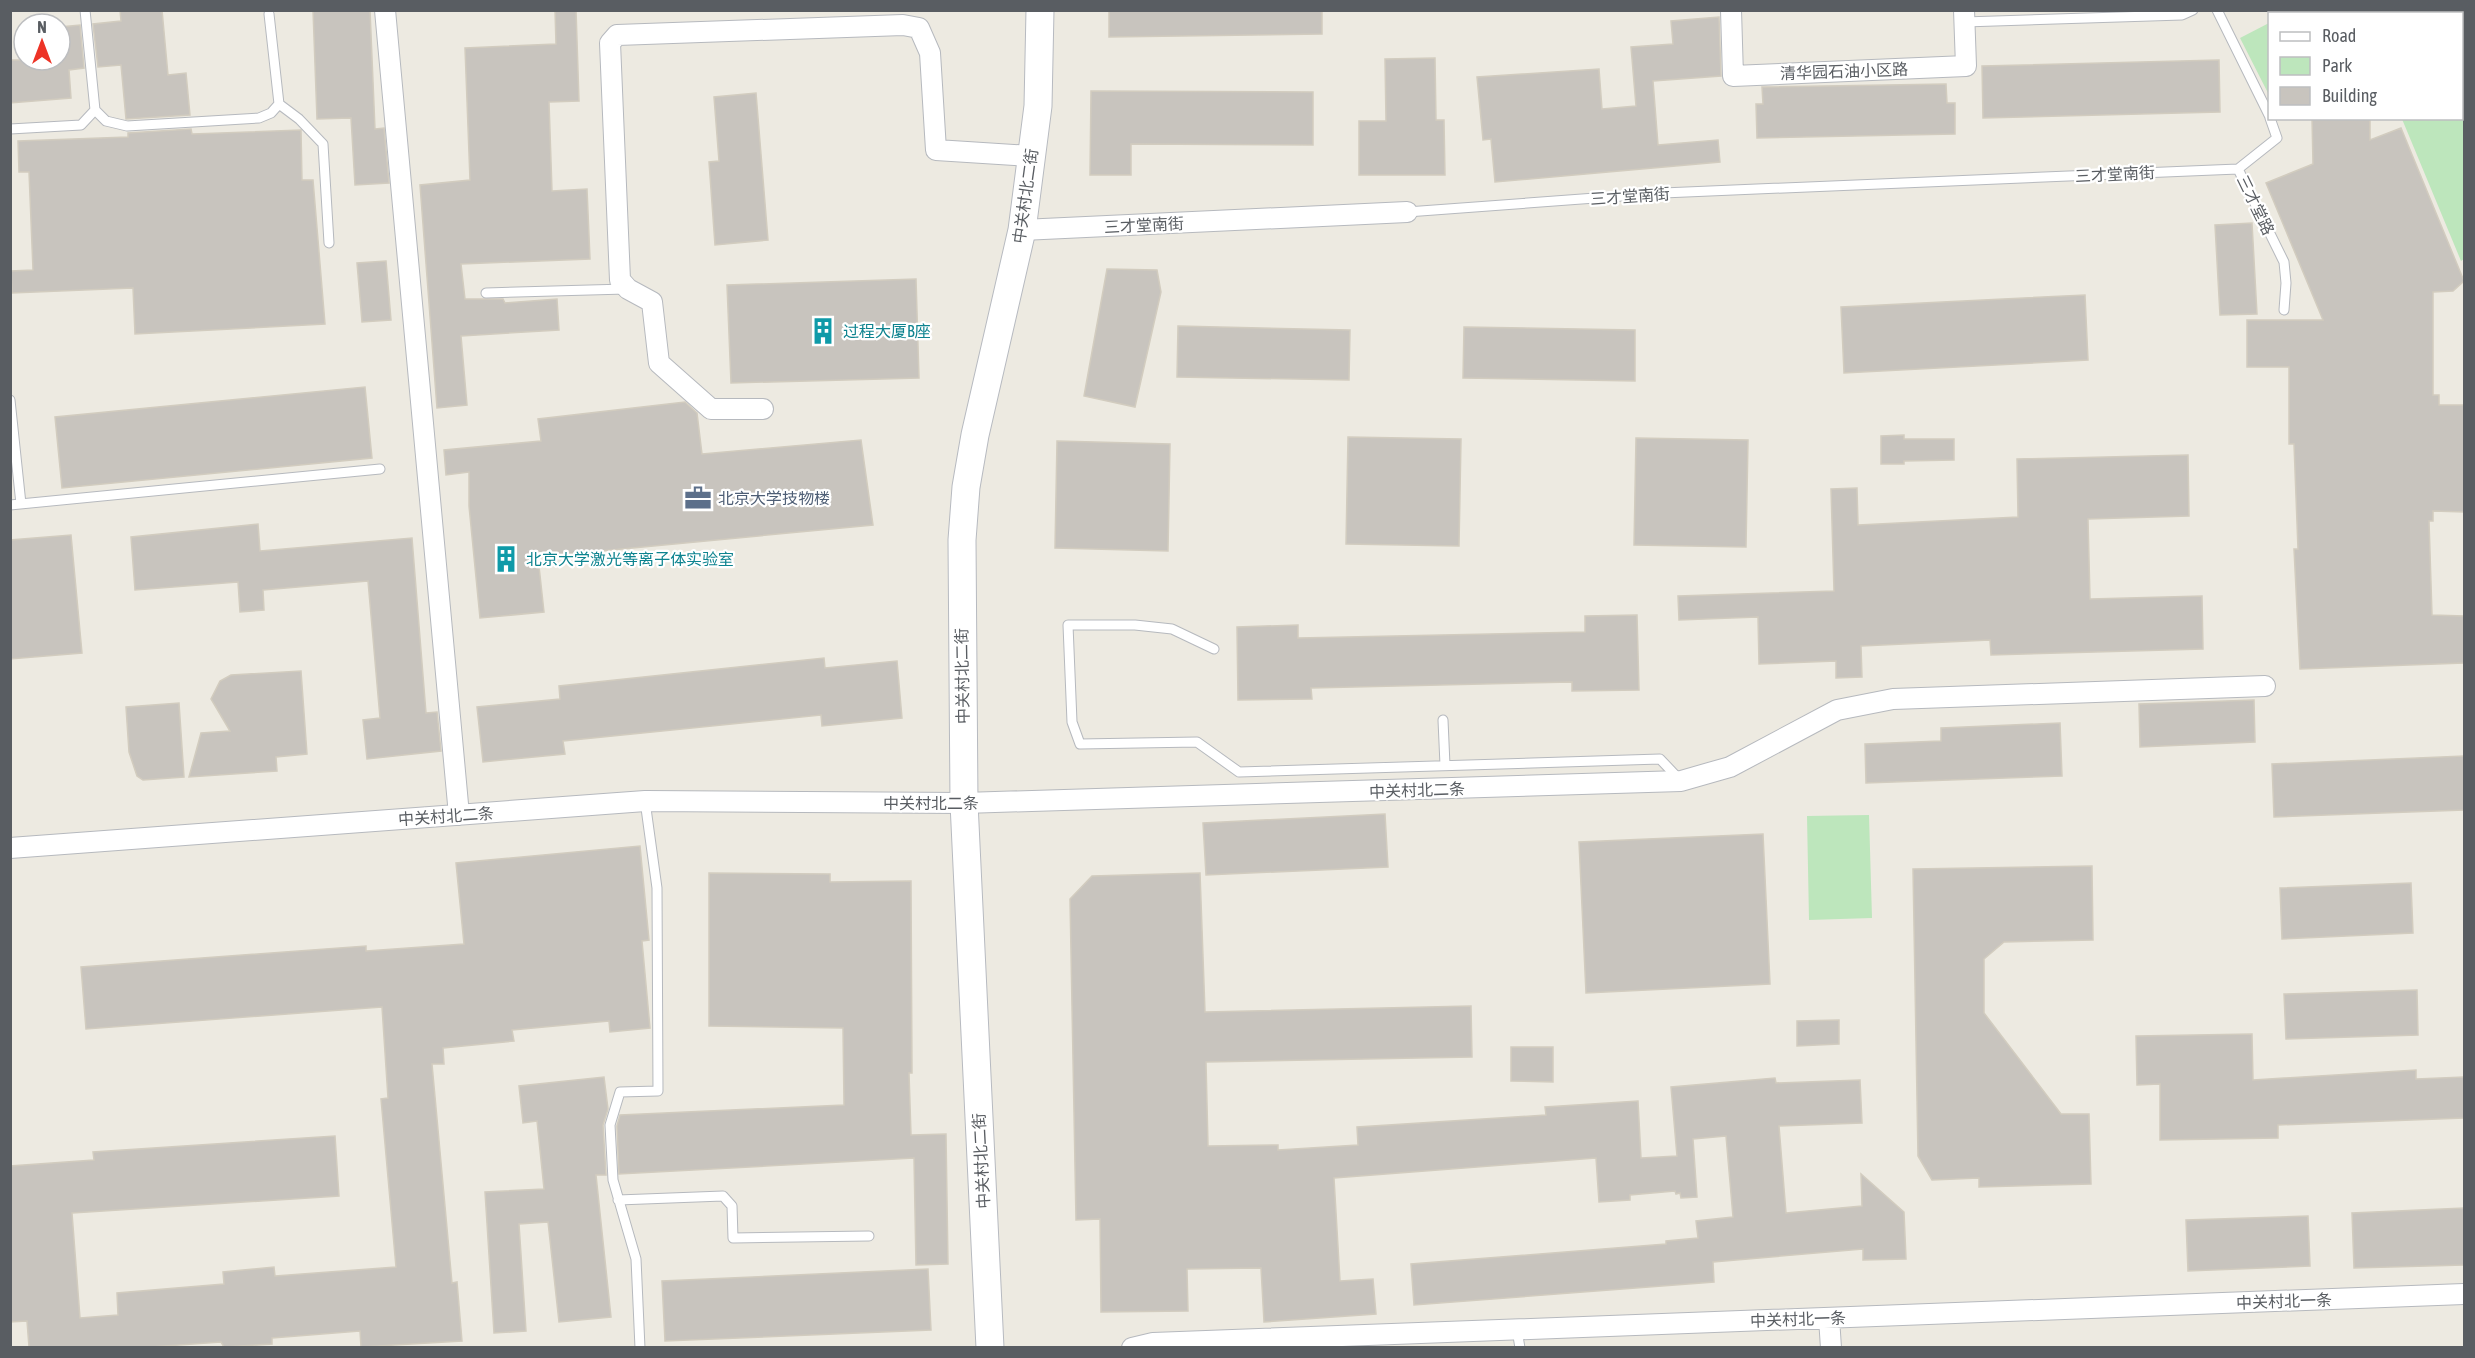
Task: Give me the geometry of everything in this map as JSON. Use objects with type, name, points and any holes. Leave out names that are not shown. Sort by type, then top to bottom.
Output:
[{"type":"street","points":[[385,10],[459,815]]},
{"type":"street","name":"中关村北二街","points":[[990,1347],[964,803],[960,598],[966,487],[975,435],[1022,230],[1038,106],[1040,10]]},
{"type":"street","name":"清华园石油小区路","points":[[1731,10],[1733,76],[1966,66],[1964,16]]},
{"type":"street","points":[[763,409],[711,409],[659,363],[652,302],[628,289],[620,280],[610,54],[610,43],[617,35],[903,25],[919,28],[930,53],[936,150],[951,153],[1031,156]]},
{"type":"street","name":"三才堂南街","points":[[1022,230],[1407,212]]},
{"type":"street","name":"中关村北二条","points":[[10,848],[645,801],[964,803],[1681,781],[1730,767],[1837,710],[1893,699],[2265,686]]},
{"type":"street","name":"中关村北一条","points":[[1132,1347],[1153,1343],[1518,1339],[1829,1318],[2464,1294]]},
{"type":"street","points":[[1829,1318],[1831,1347]]},
{"type":"lane","points":[[85,10],[95,110],[106,120],[127,126],[259,118],[271,113],[279,104]]},
{"type":"lane","points":[[1964,16],[2182,15],[2193,10]]},
{"type":"lane","name":"三才堂路","points":[[2217,10],[2268,114]]},
{"type":"lane","points":[[269,14],[279,104],[299,119],[324,144],[329,243]]},
{"type":"lane","points":[[10,129],[81,125],[95,110]]},
{"type":"lane","name":"三才堂路","points":[[2271,120],[2277,138],[2238,169],[2284,262],[2286,283],[2284,310]]},
{"type":"lane","name":"三才堂南街","points":[[1407,212],[1663,193],[2238,169]]},
{"type":"lane","points":[[486,293],[628,289]]},
{"type":"lane","points":[[10,400],[21,504]]},
{"type":"lane","points":[[10,505],[380,469]]},
{"type":"lane","points":[[1214,649],[1172,629],[1135,625],[1068,625],[1072,722],[1080,744],[1197,742],[1239,772],[1660,759],[1681,781]]},
{"type":"lane","points":[[1443,720],[1445,765]]},
{"type":"lane","points":[[639,1347],[636,1259],[613,1180],[610,1125],[620,1092],[658,1091],[657,888],[645,801]]},
{"type":"lane","points":[[618,1200],[723,1196],[732,1206],[733,1238],[869,1236]]},
{"type":"green space","points":[[2295,10],[2464,11],[2464,259],[2461,261],[2402,120],[2463,120],[2463,12],[2291,12]]},
{"type":"green space","points":[[2268,24],[2268,93],[2240,38]]},
{"type":"green space","points":[[1869,815],[1872,918],[1809,920],[1807,816]]},
{"type":"building","points":[[120,10],[162,10],[168,75],[186,73],[190,115],[126,119],[121,65],[98,67],[93,24],[121,21]]},
{"type":"building","points":[[313,10],[370,10],[375,129],[384,128],[389,183],[355,185],[351,118],[317,119]]},
{"type":"building","points":[[555,10],[576,10],[579,101],[549,102],[552,191],[587,189],[590,259],[461,264],[465,299],[503,299],[505,303],[557,299],[559,330],[461,336],[467,405],[437,408],[420,185],[470,180],[465,48],[556,44]]},
{"type":"building","points":[[1109,10],[1322,10],[1322,34],[1109,37]]},
{"type":"building","points":[[1719,17],[1721,76],[1653,81],[1658,145],[1718,140],[1720,162],[1495,182],[1491,139],[1483,140],[1477,77],[1599,69],[1602,109],[1636,106],[1631,47],[1673,44],[1671,21]]},
{"type":"building","points":[[80,25],[84,68],[72,70],[72,26]]},
{"type":"building","points":[[1435,58],[1436,120],[1444,120],[1445,175],[1359,175],[1359,121],[1386,121],[1385,59]]},
{"type":"building","points":[[10,60],[12,60],[12,72],[69,72],[71,98],[10,103]]},
{"type":"building","points":[[2219,60],[2220,112],[1983,118],[1982,66]]},
{"type":"building","points":[[1946,84],[1947,103],[1955,103],[1955,134],[1757,138],[1756,104],[1763,104],[1762,87]]},
{"type":"building","points":[[1091,91],[1313,92],[1313,145],[1131,144],[1131,175],[1090,175]]},
{"type":"building","points":[[756,93],[768,240],[715,245],[709,162],[719,161],[714,97]]},
{"type":"building","points":[[2312,120],[2370,120],[2370,140],[2401,128],[2464,281],[2453,291],[2433,292],[2433,395],[2439,395],[2439,405],[2464,405],[2464,512],[2433,511],[2433,521],[2429,521],[2432,615],[2464,616],[2464,663],[2300,669],[2294,549],[2298,549],[2294,444],[2289,444],[2289,367],[2247,367],[2247,320],[2323,320],[2266,183],[2313,164]]},
{"type":"building","points":[[191,129],[192,134],[301,130],[302,180],[313,180],[325,324],[135,334],[133,288],[12,293],[11,271],[33,270],[29,172],[19,172],[18,141],[128,137],[128,133]]},
{"type":"building","points":[[2252,223],[2257,314],[2220,315],[2215,225]]},
{"type":"building","points":[[386,261],[391,320],[362,322],[357,263]]},
{"type":"building","points":[[1107,269],[1157,270],[1161,292],[1135,407],[1084,396]]},
{"type":"building","name":"过程大厦B座","points":[[916,279],[919,378],[731,383],[727,285]]},
{"type":"building","points":[[2085,295],[2088,360],[1844,373],[1841,307]]},
{"type":"building","points":[[1178,326],[1350,330],[1349,380],[1177,377]]},
{"type":"building","points":[[1464,327],[1635,330],[1635,381],[1463,378]]},
{"type":"building","points":[[365,387],[372,458],[62,488],[55,417]]},
{"type":"building","name":"北京大学技物楼","points":[[685,402],[697,413],[702,454],[861,440],[873,525],[538,557],[544,612],[480,618],[469,506],[469,472],[446,475],[444,450],[541,441],[538,419]]},
{"type":"building","points":[[1904,435],[1904,439],[1954,439],[1954,460],[1881,464],[1881,436]]},
{"type":"building","points":[[1348,437],[1461,439],[1459,546],[1346,544]]},
{"type":"building","points":[[1636,438],[1748,440],[1746,547],[1634,545]]},
{"type":"building","points":[[1057,441],[1170,444],[1168,551],[1055,548]]},
{"type":"building","points":[[2188,455],[2189,516],[2088,519],[2090,599],[2202,596],[2203,649],[1991,655],[1990,640],[1861,646],[1862,677],[1836,678],[1836,661],[1759,664],[1758,617],[1679,620],[1678,596],[1834,591],[1831,489],[1857,488],[1858,525],[2018,517],[2017,459]]},
{"type":"building","points":[[258,524],[260,551],[412,538],[426,713],[437,712],[441,751],[367,759],[363,720],[380,718],[368,581],[263,590],[264,610],[240,612],[238,582],[135,590],[131,537]]},
{"type":"building","points":[[71,535],[82,653],[10,659],[10,540]]},
{"type":"building","points":[[1637,615],[1639,690],[1572,691],[1572,682],[1311,688],[1312,699],[1238,700],[1237,627],[1298,625],[1298,638],[1585,632],[1585,616]]},
{"type":"building","points":[[824,658],[825,668],[897,661],[902,718],[822,726],[821,715],[563,741],[565,754],[483,762],[477,707],[560,699],[559,686]]},
{"type":"building","points":[[301,671],[307,754],[276,757],[277,771],[189,777],[201,733],[230,731],[211,699],[220,681],[231,675]]},
{"type":"building","points":[[2254,700],[2255,742],[2140,747],[2139,704]]},
{"type":"building","points":[[179,703],[184,777],[143,780],[137,776],[129,752],[126,707]]},
{"type":"building","points":[[2060,723],[2062,776],[1866,783],[1865,744],[1941,741],[1941,728]]},
{"type":"building","points":[[2464,756],[2464,810],[2274,817],[2272,764]]},
{"type":"building","points":[[1385,814],[1388,867],[1206,875],[1203,823]]},
{"type":"building","points":[[1763,834],[1770,984],[1586,993],[1579,842]]},
{"type":"building","points":[[640,846],[649,940],[642,941],[650,1028],[610,1032],[609,1021],[512,1030],[514,1041],[443,1048],[444,1064],[432,1064],[452,1283],[457,1282],[462,1341],[361,1347],[360,1331],[272,1338],[272,1344],[224,1347],[221,1342],[151,1347],[29,1347],[27,1321],[10,1322],[10,1166],[94,1160],[93,1152],[335,1136],[339,1196],[72,1213],[80,1318],[118,1315],[117,1293],[224,1284],[223,1272],[274,1267],[275,1276],[396,1267],[381,1099],[388,1098],[382,1007],[86,1029],[81,967],[366,946],[366,951],[464,944],[456,863]]},
{"type":"building","points":[[2092,866],[2093,940],[2004,942],[1984,959],[1984,1013],[2061,1114],[2089,1114],[2091,1184],[1979,1187],[1979,1178],[1932,1180],[1918,1156],[1913,869]]},
{"type":"building","points":[[709,873],[830,874],[830,882],[911,881],[912,1073],[909,1073],[911,1135],[946,1134],[948,1264],[916,1265],[914,1158],[619,1174],[617,1126],[620,1115],[844,1105],[843,1028],[709,1026]]},
{"type":"building","points":[[1200,873],[1205,1012],[1471,1006],[1472,1057],[1206,1062],[1208,1146],[1278,1145],[1278,1150],[1358,1145],[1357,1127],[1546,1115],[1545,1107],[1638,1101],[1641,1158],[1677,1156],[1671,1087],[1775,1078],[1776,1083],[1860,1080],[1862,1123],[1779,1126],[1786,1213],[1862,1206],[1861,1174],[1904,1212],[1906,1259],[1863,1260],[1863,1249],[1713,1262],[1714,1282],[1414,1305],[1411,1264],[1666,1244],[1666,1241],[1698,1238],[1696,1221],[1733,1217],[1726,1136],[1693,1139],[1697,1197],[1681,1198],[1680,1193],[1676,1194],[1675,1191],[1630,1195],[1630,1200],[1599,1202],[1596,1158],[1334,1178],[1340,1281],[1373,1279],[1376,1314],[1264,1322],[1261,1268],[1187,1269],[1188,1311],[1101,1312],[1100,1219],[1076,1220],[1070,899],[1092,876]]},
{"type":"building","points":[[2411,883],[2413,933],[2282,939],[2280,888]]},
{"type":"building","points":[[2417,990],[2418,1035],[2286,1039],[2284,994]]},
{"type":"building","points":[[1839,1020],[1839,1044],[1797,1046],[1797,1021]]},
{"type":"building","points":[[2252,1034],[2253,1080],[2416,1070],[2416,1079],[2464,1077],[2464,1118],[2278,1125],[2278,1138],[2160,1140],[2160,1084],[2137,1085],[2136,1036]]},
{"type":"building","points":[[1511,1047],[1553,1047],[1553,1082],[1511,1081]]},
{"type":"building","points":[[604,1077],[608,1109],[603,1125],[606,1175],[596,1175],[611,1317],[559,1322],[548,1222],[519,1224],[526,1331],[494,1333],[485,1192],[544,1189],[537,1121],[523,1123],[519,1086]]},
{"type":"building","points":[[2464,1208],[2464,1265],[2354,1268],[2352,1213]]},
{"type":"building","points":[[2308,1216],[2310,1266],[2188,1271],[2186,1220]]},
{"type":"building","points":[[928,1269],[931,1330],[665,1341],[662,1281]]},
{"type":"place","name":"过程大厦B座","points":[[823,331]]},
{"type":"place","name":"北京大学技物楼","points":[[698,498]]},
{"type":"place","name":"北京大学激光等离子体实验室","points":[[506,559]]}]
